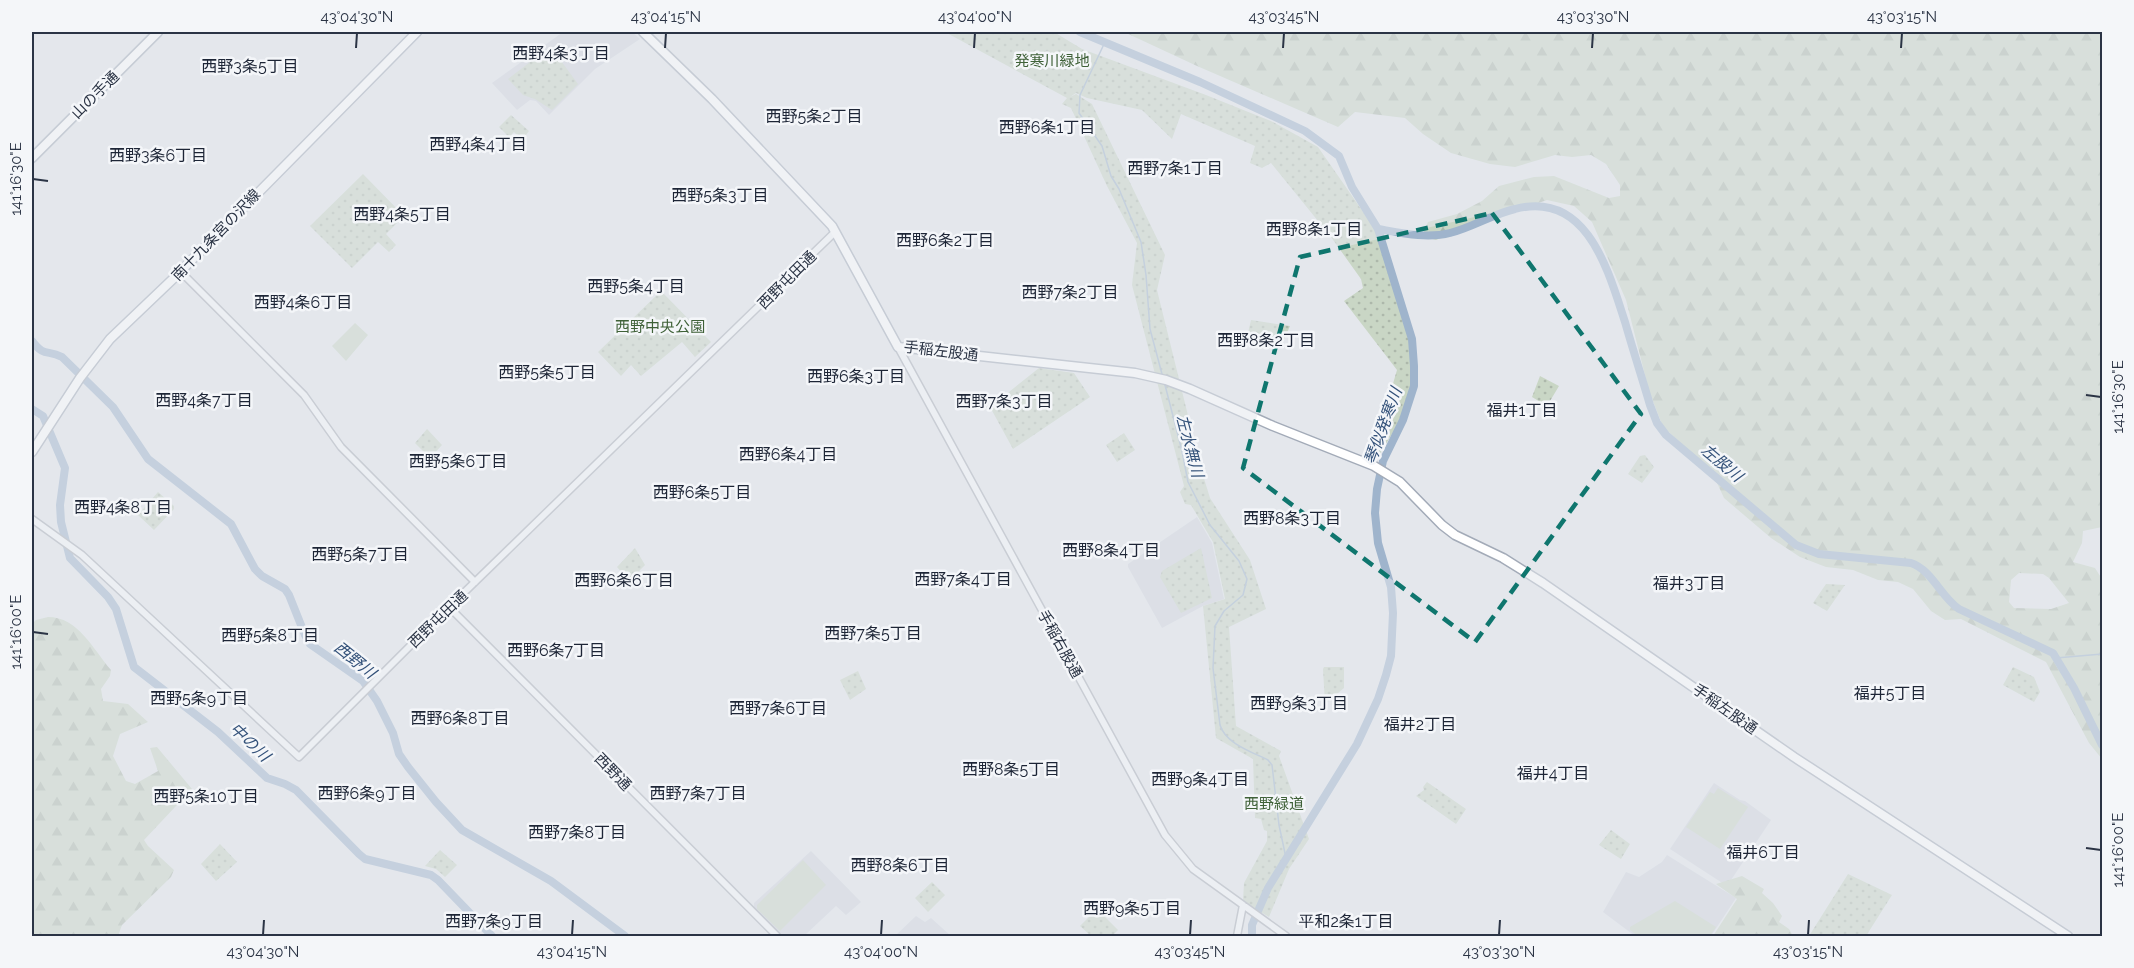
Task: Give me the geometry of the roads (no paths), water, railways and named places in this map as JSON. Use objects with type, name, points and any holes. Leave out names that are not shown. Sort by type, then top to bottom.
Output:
[{"type":"main road","name":"山の手通","points":[[32,158],[158,32]]},
{"type":"main road","name":"南十九条宮の沢線","points":[[32,452],[82,375],[110,339],[180,272],[417,32]]},
{"type":"main road","name":"手稲左股通","points":[[643,32],[712,99],[832,226],[898,347],[1135,373],[1163,379],[1374,466],[1400,482],[1436,520],[1455,535],[1503,558],[1541,582],[1789,753],[2068,936]]},
{"type":"street","name":"西野屯田通","points":[[32,519],[71,547],[299,757],[449,607],[835,232]]},
{"type":"street","points":[[180,272],[303,394],[341,447],[476,582]]},
{"type":"street","name":"手稲右股通","points":[[898,347],[1165,836],[1193,869],[1286,936]]},
{"type":"street","name":"西野通","points":[[449,607],[777,936]]},
{"type":"street","points":[[1237,936],[1243,905]]},
{"type":"waterway","name":"琴似発寒川","points":[[1080,32],[1200,82],[1305,131],[1339,156],[1352,187],[1378,229],[1412,339],[1414,386],[1403,420],[1383,461],[1375,513],[1378,543],[1391,587],[1393,613],[1391,656],[1386,675],[1378,699],[1357,744],[1268,888],[1252,925],[1252,936]]},
{"type":"waterway","name":"左水無川","points":[[1105,42],[1080,95],[1079,113],[1102,146],[1111,176],[1119,189],[1141,242],[1150,329],[1162,374]]},
{"type":"waterway","name":"左股川","points":[[1378,229],[1414,235],[1441,235],[1507,211],[1540,206],[1560,211],[1577,223],[1591,239],[1602,258],[1625,322],[1650,405],[1657,423],[1666,435],[1796,545],[1819,554],[1911,563],[1925,571],[1959,609],[2053,653],[2074,688],[2102,745]]},
{"type":"waterway","name":"西野川","points":[[32,341],[43,351],[62,357],[113,407],[148,459],[231,524],[255,569],[262,576],[285,589],[289,595],[310,644],[363,681],[377,701],[393,733],[399,754],[436,802],[462,830],[551,881],[625,936]]},
{"type":"waterway","name":"左水無川","points":[[1165,385],[1188,482],[1210,525],[1239,561],[1247,579],[1243,595],[1224,611],[1215,626],[1213,668],[1220,725],[1233,742],[1268,760],[1272,765],[1279,825],[1286,858]]},
{"type":"waterway","name":"中の川","points":[[32,409],[43,416],[65,468],[60,505],[61,522],[70,558],[108,597],[116,609],[134,667],[218,732],[267,778],[296,790],[365,859],[431,875],[492,936]]},
{"type":"waterway","points":[[2056,658],[2102,654]]},
{"type":"district","name":"西野4条3丁目","points":[[561,53]]},
{"type":"district","name":"西野3条5丁目","points":[[250,66]]},
{"type":"district","name":"西野5条2丁目","points":[[814,116]]},
{"type":"district","name":"西野6条1丁目","points":[[1047,127]]},
{"type":"district","name":"西野4条4丁目","points":[[478,144]]},
{"type":"district","name":"西野3条6丁目","points":[[158,155]]},
{"type":"district","name":"西野7条1丁目","points":[[1175,168]]},
{"type":"district","name":"西野5条3丁目","points":[[720,195]]},
{"type":"district","name":"西野4条5丁目","points":[[402,214]]},
{"type":"district","name":"西野8条1丁目","points":[[1314,229]]},
{"type":"district","name":"西野6条2丁目","points":[[945,240]]},
{"type":"district","name":"西野5条4丁目","points":[[636,286]]},
{"type":"district","name":"西野7条2丁目","points":[[1070,292]]},
{"type":"district","name":"西野4条6丁目","points":[[303,302]]},
{"type":"district","name":"西野8条2丁目","points":[[1266,340]]},
{"type":"district","name":"西野5条5丁目","points":[[547,372]]},
{"type":"district","name":"西野6条3丁目","points":[[856,376]]},
{"type":"district","name":"西野4条7丁目","points":[[204,400]]},
{"type":"district","name":"西野7条3丁目","points":[[1004,401]]},
{"type":"district","name":"福井1丁目","points":[[1522,410]]},
{"type":"district","name":"西野6条4丁目","points":[[788,454]]},
{"type":"district","name":"西野5条6丁目","points":[[458,461]]},
{"type":"district","name":"西野6条5丁目","points":[[702,492]]},
{"type":"district","name":"西野4条8丁目","points":[[123,507]]},
{"type":"district","name":"西野8条3丁目","points":[[1292,518]]},
{"type":"district","name":"西野8条4丁目","points":[[1111,550]]},
{"type":"district","name":"西野5条7丁目","points":[[360,554]]},
{"type":"district","name":"西野7条4丁目","points":[[963,579]]},
{"type":"district","name":"西野6条6丁目","points":[[624,580]]},
{"type":"district","name":"福井3丁目","points":[[1689,583]]},
{"type":"district","name":"西野7条5丁目","points":[[873,633]]},
{"type":"district","name":"西野5条8丁目","points":[[270,635]]},
{"type":"district","name":"西野6条7丁目","points":[[556,650]]},
{"type":"district","name":"福井5丁目","points":[[1890,693]]},
{"type":"district","name":"西野5条9丁目","points":[[199,698]]},
{"type":"district","name":"西野9条3丁目","points":[[1299,703]]},
{"type":"district","name":"西野7条6丁目","points":[[778,708]]},
{"type":"district","name":"西野6条8丁目","points":[[460,718]]},
{"type":"district","name":"福井2丁目","points":[[1420,724]]},
{"type":"district","name":"西野8条5丁目","points":[[1011,769]]},
{"type":"district","name":"福井4丁目","points":[[1553,773]]},
{"type":"district","name":"西野9条4丁目","points":[[1200,779]]},
{"type":"district","name":"西野6条9丁目","points":[[367,793]]},
{"type":"district","name":"西野7条7丁目","points":[[698,793]]},
{"type":"district","name":"西野5条10丁目","points":[[206,796]]},
{"type":"district","name":"西野7条8丁目","points":[[577,832]]},
{"type":"district","name":"福井6丁目","points":[[1763,852]]},
{"type":"district","name":"西野8条6丁目","points":[[900,865]]},
{"type":"district","name":"西野9条5丁目","points":[[1132,908]]},
{"type":"district","name":"西野7条9丁目","points":[[494,921]]},
{"type":"district","name":"平和2条1丁目","points":[[1346,921]]},
{"type":"park label","name":"発寒川緑地","points":[[1052,61]]},
{"type":"park label","name":"西野中央公園","points":[[660,327]]},
{"type":"park label","name":"西野緑道","points":[[1274,804]]}]
